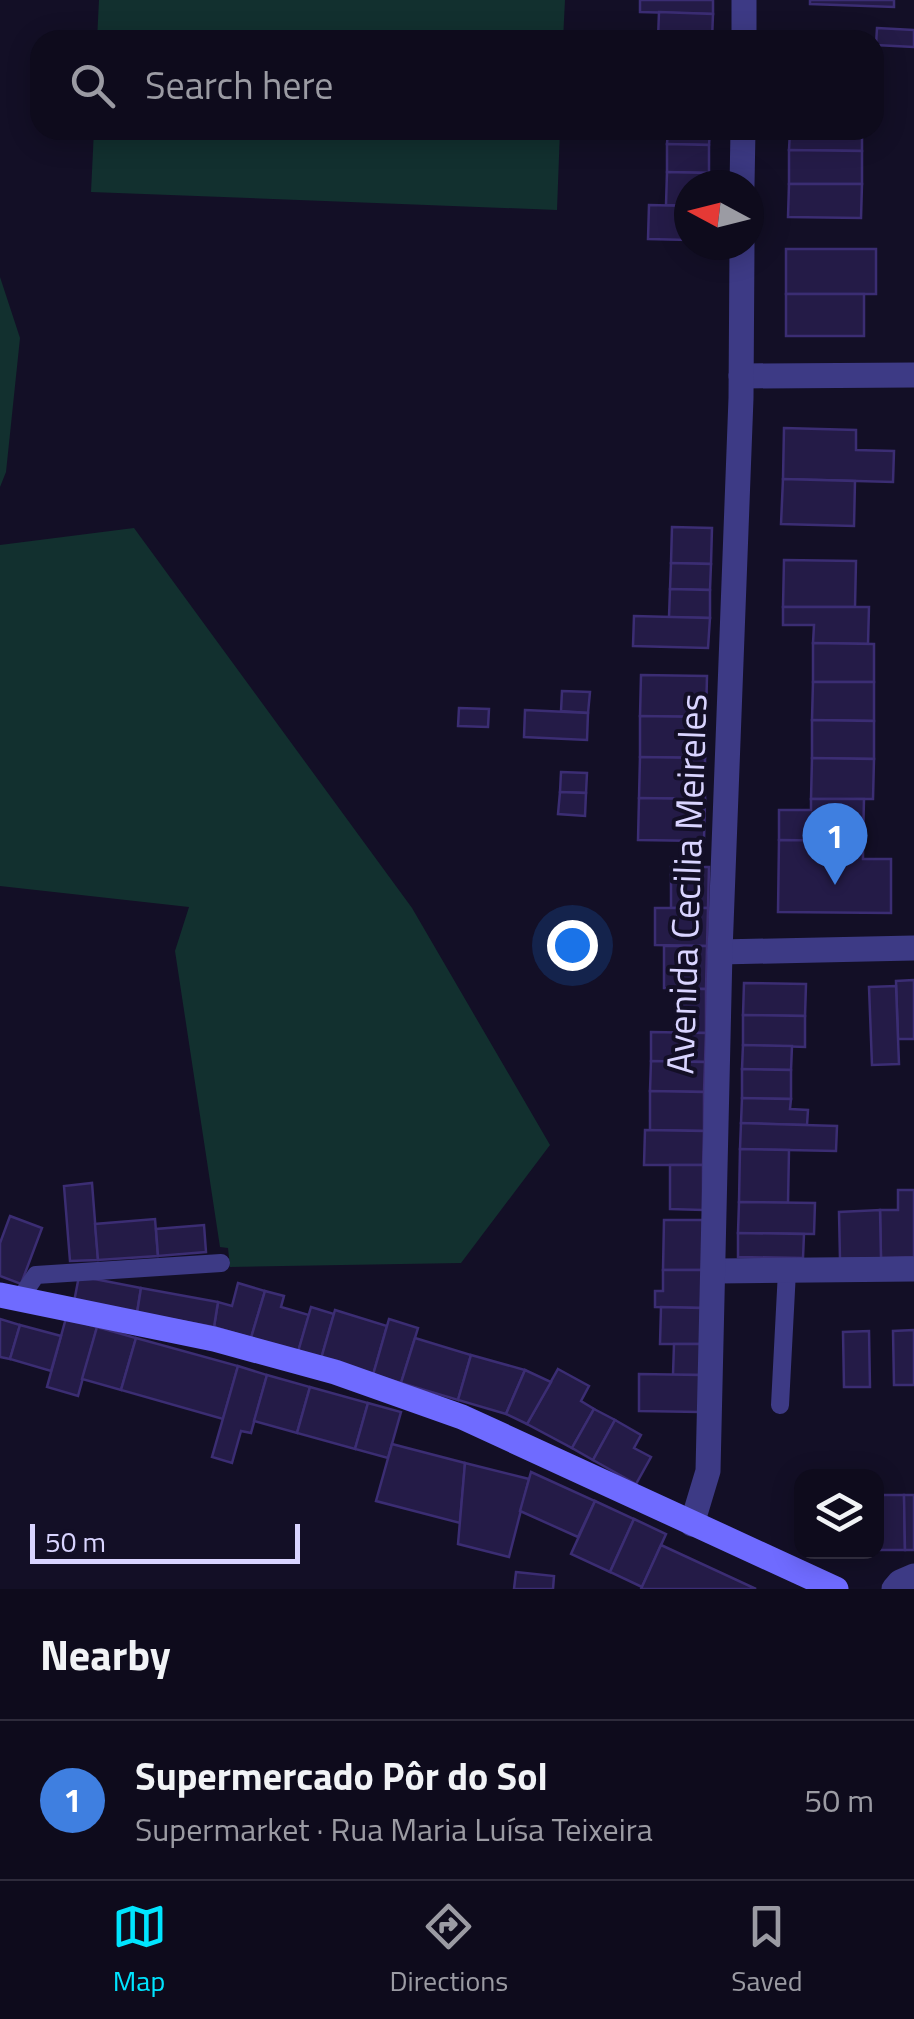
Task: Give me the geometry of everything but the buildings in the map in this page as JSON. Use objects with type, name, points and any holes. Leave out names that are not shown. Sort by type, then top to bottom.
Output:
[{"type":"street","points":[[744,0],[744,30]]},
{"type":"street","points":[[742,170],[743,140]]},
{"type":"street","name":"Avenida Cecilia Meireles","points":[[692,1524],[708,1472],[716,1272],[720,952],[742,260]]},
{"type":"street","points":[[741,376],[914,375]]},
{"type":"street","points":[[720,952],[914,948]]},
{"type":"street","points":[[716,1272],[914,1269]]},
{"type":"street","points":[[10,1298],[214,1339],[335,1372],[462,1417],[836,1589]]},
{"type":"street","points":[[894,1589],[914,1576]]},
{"type":"lane","points":[[10,1298],[36,1274],[221,1263]]},
{"type":"lane","points":[[780,1405],[787,1271]]},
{"type":"green space","points":[[99,0],[565,0],[564,30],[98,30]]},
{"type":"green space","points":[[94,140],[560,140],[557,210],[91,192]]},
{"type":"green space","points":[[0,277],[20,338],[6,472],[0,487]]},
{"type":"green space","points":[[134,528],[412,908],[550,1145],[461,1263],[230,1267],[228,1248],[220,1247],[175,951],[189,907],[0,886],[0,545]]},
{"type":"place","name":"Supermercado Pôr do Sol","points":[[835,885]]}]
